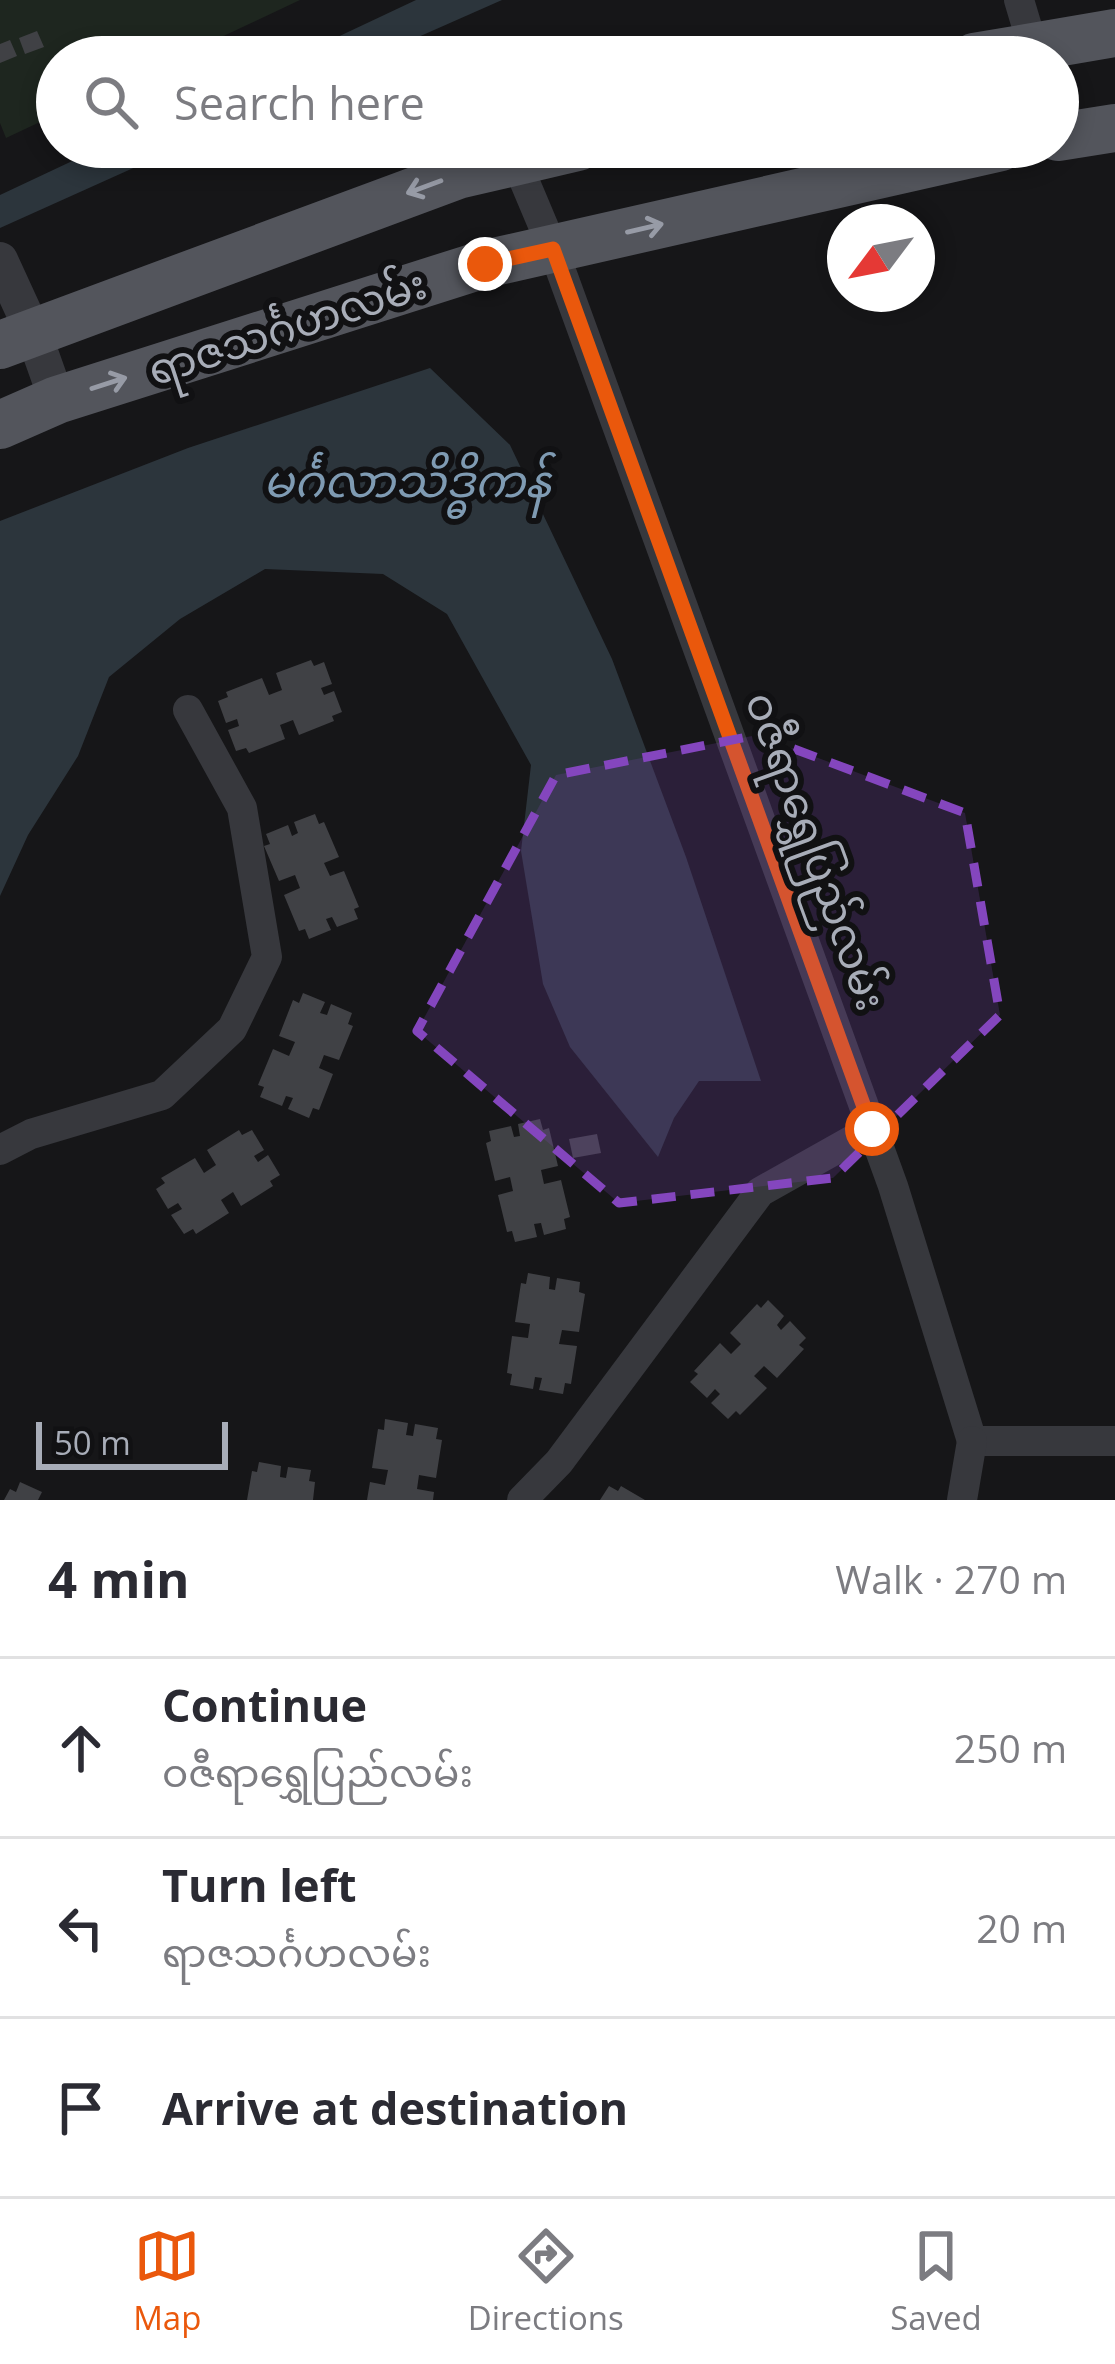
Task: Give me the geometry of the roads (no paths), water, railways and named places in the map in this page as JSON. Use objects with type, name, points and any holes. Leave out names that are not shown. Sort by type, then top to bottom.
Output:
[{"type":"main road","points":[[1079,42],[1115,33]]},
{"type":"main road","points":[[1079,134],[1115,128]]},
{"type":"main road","name":"ရာဇသင်္ဂဟလမ်း","points":[[16,339],[487,168]]},
{"type":"main road","name":"ရာဇသင်္ဂဟလမ်း","points":[[0,425],[57,400],[485,264],[909,168]]},
{"type":"street","points":[[1019,0],[1030,36]]},
{"type":"street","name":"ဝဇီရာရွှေပြည်လမ်း","points":[[519,168],[553,249],[872,1129],[972,1442]]},
{"type":"street","points":[[0,260],[16,339],[57,400]]},
{"type":"street","points":[[0,1150],[31,1135],[163,1095],[232,1029],[267,957],[242,808],[188,710]]},
{"type":"street","points":[[522,1500],[560,1462],[760,1192],[872,1129]]},
{"type":"street","points":[[962,1500],[972,1442],[1115,1441]]},
{"type":"water","points":[[416,0],[502,0],[421,36],[340,36]]},
{"type":"water","points":[[57,168],[133,168],[0,228],[0,195]]},
{"type":"water","name":"မင်္ဂလာသိဒ္ဓိကန်","points":[[430,368],[510,445],[612,659],[686,857],[761,1081],[699,1081],[674,1118],[658,1157],[570,1047],[543,984],[521,851],[531,765],[447,614],[383,574],[265,569],[180,619],[109,677],[78,756],[28,835],[0,896],[0,521],[188,448]]}]
